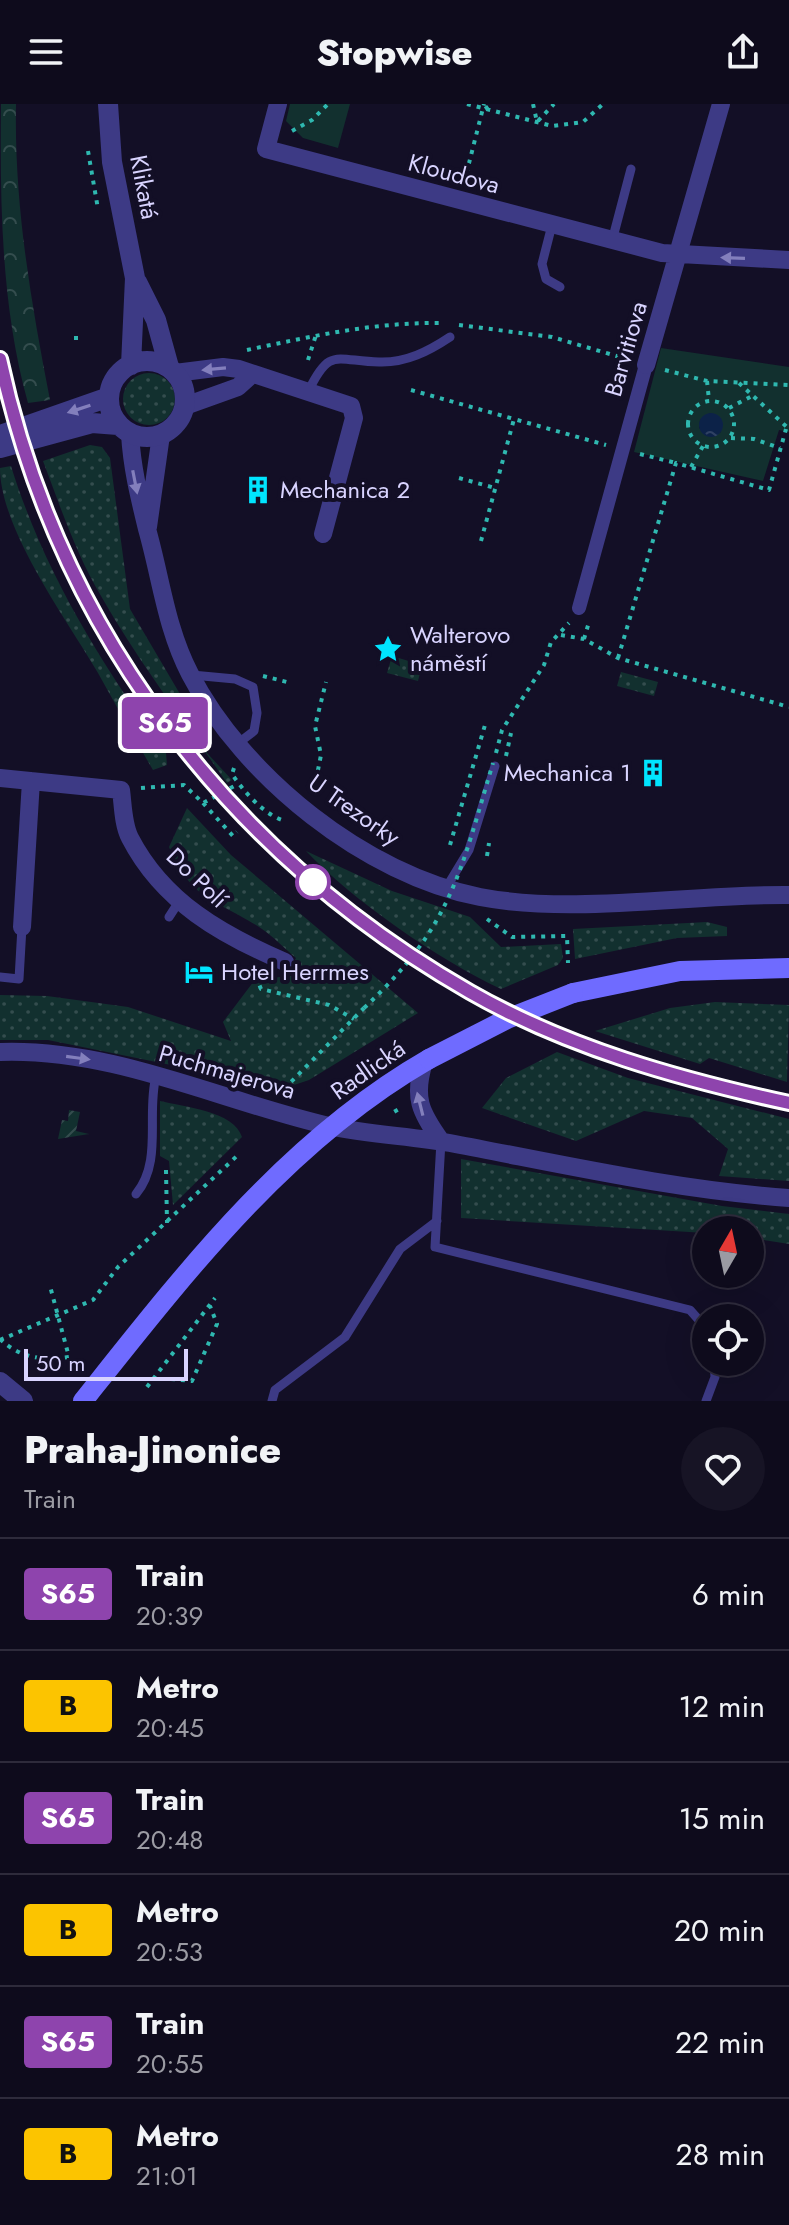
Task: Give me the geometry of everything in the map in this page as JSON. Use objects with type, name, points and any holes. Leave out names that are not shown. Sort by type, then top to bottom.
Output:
[{"type":"main road","name":"Radlická","points":[[83,1401],[193,1265],[260,1192],[332,1127],[427,1061],[507,1019],[573,993],[680,971],[789,968]]},
{"type":"street","name":"Klikatá","points":[[108,104],[112,162],[135,278],[131,365]]},
{"type":"street","points":[[274,151],[266,149],[278,104]]},
{"type":"street","name":"Barvitiova","points":[[579,608],[650,366],[676,256],[721,104]]},
{"type":"street","name":"Kloudova","points":[[274,151],[676,256],[789,260]]},
{"type":"street","name":"Klikatá","points":[[135,278],[156,320],[172,370],[182,383],[185,406]]},
{"type":"street","points":[[124,429],[109,397],[118,375],[131,365],[148,361],[172,370],[223,367],[347,404],[354,414],[323,534]]},
{"type":"street","points":[[0,448],[92,423],[151,438],[172,429],[185,406],[238,387],[251,375]]},
{"type":"street","points":[[0,435],[109,397]]},
{"type":"street","name":"U Trezorky","points":[[124,429],[164,605],[191,675],[237,744],[302,806],[348,841],[393,868],[446,888],[526,903],[789,895]]},
{"type":"street","name":"U Trezorky","points":[[148,529],[161,435]]},
{"type":"street","points":[[0,778],[121,790]]},
{"type":"street","points":[[22,927],[31,781]]},
{"type":"street","name":"Do Polí","points":[[121,790],[128,836],[150,869],[203,922],[285,962]]},
{"type":"street","name":"Puchmajerova","points":[[0,1052],[79,1058],[156,1076],[332,1127],[441,1141],[715,1193],[789,1198]]},
{"type":"street","points":[[427,1061],[417,1098],[420,1112],[441,1141]]},
{"type":"street","points":[[0,1382],[23,1401]]},
{"type":"lane","points":[[612,241],[631,169]]},
{"type":"lane","points":[[552,225],[542,264],[546,279],[560,287]]},
{"type":"lane","points":[[308,392],[321,365],[331,359],[346,357],[381,363],[413,357],[450,337]]},
{"type":"lane","points":[[191,675],[235,679],[253,687],[257,713],[254,731],[237,744]]},
{"type":"lane","points":[[446,888],[469,850],[494,765]]},
{"type":"lane","points":[[169,917],[180,900]]},
{"type":"lane","points":[[0,977],[19,979],[22,927]]},
{"type":"lane","points":[[136,1194],[144,1183],[151,1160],[151,1095],[156,1076]]},
{"type":"lane","points":[[441,1141],[435,1247],[692,1312]]},
{"type":"lane","points":[[272,1401],[275,1390],[345,1337],[400,1249],[437,1221]]},
{"type":"lane","points":[[706,1401],[715,1376]]},
{"type":"path","points":[[274,151],[288,134],[312,120],[328,104]]},
{"type":"path","points":[[467,104],[552,126],[583,122],[603,104]]},
{"type":"path","points":[[484,106],[492,104]]},
{"type":"path","points":[[533,104],[537,122]]},
{"type":"path","points":[[537,122],[554,104]]},
{"type":"path","points":[[459,200],[484,106]]},
{"type":"path","points":[[300,369],[307,364],[316,335]]},
{"type":"path","points":[[74,338],[81,338]]},
{"type":"path","points":[[650,366],[707,381],[789,385]]},
{"type":"path","points":[[707,381],[709,400]]},
{"type":"path","points":[[634,452],[769,490],[787,429],[739,383]]},
{"type":"path","points":[[411,390],[612,447]]},
{"type":"path","points":[[729,408],[752,396]]},
{"type":"path","points":[[731,438],[735,425],[729,408],[709,400],[696,406],[688,424],[692,437],[703,446],[715,447],[731,438],[754,439],[780,448]]},
{"type":"path","points":[[481,541],[514,419]]},
{"type":"path","points":[[691,467],[703,446]]},
{"type":"path","points":[[618,658],[676,463]]},
{"type":"path","points":[[459,478],[495,488]]},
{"type":"path","points":[[285,1088],[404,968],[446,907],[466,861],[502,730],[544,665],[551,642],[561,635],[579,608]]},
{"type":"path","points":[[561,635],[584,639],[618,658],[789,707]]},
{"type":"path","points":[[279,680],[291,683]]},
{"type":"path","points":[[314,790],[321,755],[315,726],[326,682]]},
{"type":"path","points":[[450,845],[485,725]]},
{"type":"path","points":[[232,774],[238,784],[276,819],[288,821]]},
{"type":"path","points":[[203,803],[238,784]]},
{"type":"path","points":[[121,790],[184,785],[233,836],[237,832]]},
{"type":"path","points":[[482,915],[512,937],[567,936],[568,963]]},
{"type":"path","points":[[241,943],[261,989],[329,1005],[354,1019]]},
{"type":"path","points":[[395,1109],[399,1116]]},
{"type":"path","points":[[50,1286],[56,1314],[69,1357],[47,1360],[14,1352],[0,1340],[56,1314],[93,1300],[118,1267],[239,1154]]},
{"type":"path","points":[[165,1164],[167,1223]]},
{"type":"path","points":[[147,1387],[215,1298]]},
{"type":"path","points":[[171,1379],[192,1381],[217,1324],[210,1306]]},
{"type":"green space","points":[[1,104],[16,104],[21,216],[30,290],[50,400],[28,403],[7,292],[2,217]]},
{"type":"green space","points":[[290,104],[350,104],[338,148],[303,138],[286,121]]},
{"type":"green space","points":[[661,348],[789,367],[789,432],[779,430],[763,481],[634,452]],"holes":[[[710,413],[720,418],[721,432],[711,437],[699,428],[700,420]]]},
{"type":"green space","points":[[149,373],[168,380],[175,399],[168,418],[149,425],[130,418],[123,399],[130,380]]},
{"type":"green space","points":[[90,445],[102,447],[110,458],[130,609],[207,740],[207,753],[232,780],[227,783],[115,620],[69,530],[43,461]]},
{"type":"green space","points":[[11,466],[24,505],[57,580],[119,686],[166,753],[167,765],[153,770],[37,574],[11,518],[3,492],[0,468]]},
{"type":"green space","points":[[392,656],[422,665],[418,681],[387,673]]},
{"type":"green space","points":[[621,672],[658,682],[654,696],[617,686]]},
{"type":"green space","points":[[187,808],[231,855],[418,1013],[309,1080],[285,1088],[48,1040],[0,1040],[0,995],[47,996],[128,1007],[231,1041],[223,1022],[254,981],[286,976],[296,958],[262,929],[207,897],[187,879],[178,865],[169,847]]},
{"type":"green space","points":[[306,851],[392,891],[470,917],[501,947],[561,944],[563,958],[558,965],[501,989],[398,928],[347,889]]},
{"type":"green space","points":[[707,922],[727,927],[727,936],[677,938],[575,959],[573,929]]},
{"type":"green space","points":[[715,1002],[789,1005],[787,1082],[709,1058],[700,1064],[595,1031],[670,1008]]},
{"type":"green space","points":[[557,1052],[628,1078],[789,1119],[789,1181],[719,1176],[728,1149],[692,1118],[644,1111],[576,1141],[482,1108],[506,1078]]},
{"type":"green space","points":[[160,1101],[219,1116],[237,1128],[242,1137],[173,1205],[169,1161],[160,1156]]},
{"type":"green space","points":[[69,1110],[80,1112],[76,1131],[89,1134],[58,1139],[62,1120],[68,1121]]},
{"type":"green space","points":[[461,1159],[722,1206],[789,1214],[789,1244],[764,1240],[764,1216],[692,1216],[692,1232],[461,1218]]},
{"type":"water","points":[[711,413],[722,420],[723,425],[716,436],[711,437],[700,430],[699,425],[706,414]]},
{"type":"railway","points":[[0,359],[27,458],[64,552],[111,642],[167,725],[231,803],[304,874],[384,937],[507,1012],[625,1060],[789,1103]]},
{"type":"train","name":"S65","points":[[0,359],[29,466],[50,526],[84,601],[137,686],[179,743],[267,839],[313,882],[421,961],[470,992],[521,1018],[634,1063],[789,1103]]},
{"type":"place","name":"Mechanica 2","points":[[258,490]]},
{"type":"place","name":"Walterovo náměstí","points":[[388,649]]},
{"type":"place","name":"Mechanica 1","points":[[653,773]]},
{"type":"place","name":"Hotel Herrmes","points":[[199,972]]}]
